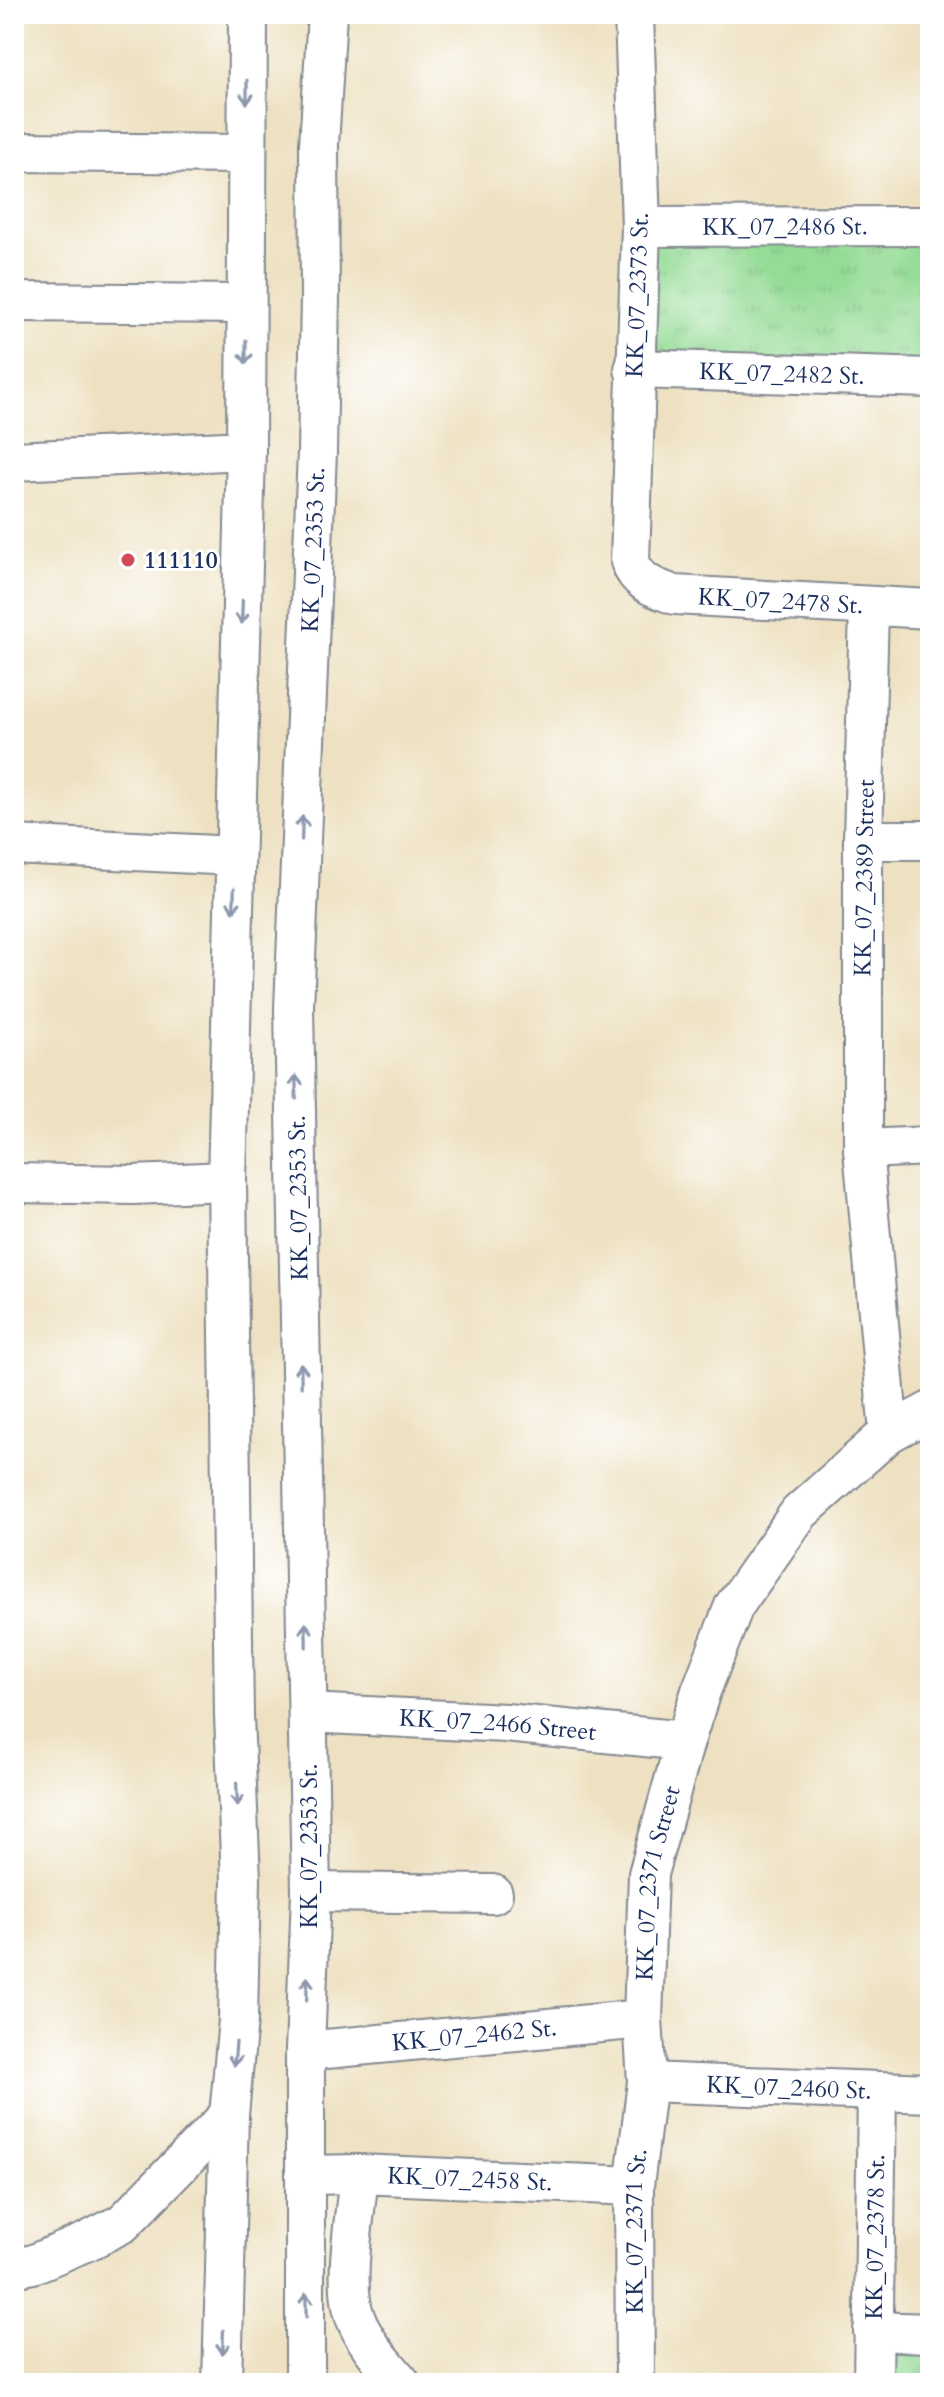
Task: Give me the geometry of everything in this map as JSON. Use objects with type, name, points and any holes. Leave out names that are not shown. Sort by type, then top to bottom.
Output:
[{"type":"street","points":[[222,2383],[229,2115],[238,2020],[241,1880],[234,1701],[227,1181],[246,450],[248,14]]},
{"type":"street","name":"KK_07_2353 St.","points":[[305,2383],[305,2051],[311,1892],[294,1008],[317,452],[319,145],[327,14]]},
{"type":"street","name":"KK_07_2373 St.","points":[[634,14],[641,227],[630,561],[634,575]]},
{"type":"street","points":[[14,152],[247,154]]},
{"type":"street","name":"KK_07_2486 St.","points":[[641,227],[930,226]]},
{"type":"street","points":[[14,302],[245,304]]},
{"type":"street","name":"KK_07_2482 St.","points":[[634,369],[930,378]]},
{"type":"street","points":[[14,461],[246,450]]},
{"type":"street","name":"KK_07_2478 St.","points":[[634,575],[653,587],[675,595],[930,609]]},
{"type":"street","name":"KK_07_2389 Street","points":[[869,607],[863,840],[863,1149],[889,1433]]},
{"type":"street","points":[[863,840],[930,840]]},
{"type":"street","points":[[14,845],[235,856]]},
{"type":"street","points":[[863,1149],[930,1146]]},
{"type":"street","points":[[14,1183],[133,1185],[227,1181]]},
{"type":"street","name":"KK_07_2371 Street","points":[[647,2082],[643,2019],[648,1874],[701,1691],[734,1606],[799,1513],[889,1433],[930,1411]]},
{"type":"street","name":"KK_07_2466 Street","points":[[308,1713],[506,1723],[685,1741]]},
{"type":"street","points":[[311,1892],[493,1894]]},
{"type":"street","name":"KK_07_2462 St.","points":[[305,2051],[643,2019]]},
{"type":"street","name":"KK_07_2460 St.","points":[[647,2082],[930,2093]]},
{"type":"street","name":"KK_07_2371 St.","points":[[635,2383],[634,2186],[647,2082]]},
{"type":"street","name":"KK_07_2378 St.","points":[[873,2383],[877,2091]]},
{"type":"street","points":[[14,2268],[33,2264],[123,2223],[229,2115]]},
{"type":"street","points":[[359,2174],[349,2279],[354,2315],[370,2346],[401,2383]]},
{"type":"street","name":"KK_07_2458 St.","points":[[306,2175],[359,2174],[634,2186]]},
{"type":"street","points":[[873,2331],[930,2333]]},
{"type":"green space","points":[[930,226],[930,378],[635,369],[641,227]]},
{"type":"green space","points":[[873,2331],[930,2333],[930,2383],[873,2383]]},
{"type":"place","name":"111110","points":[[128,560]]}]
